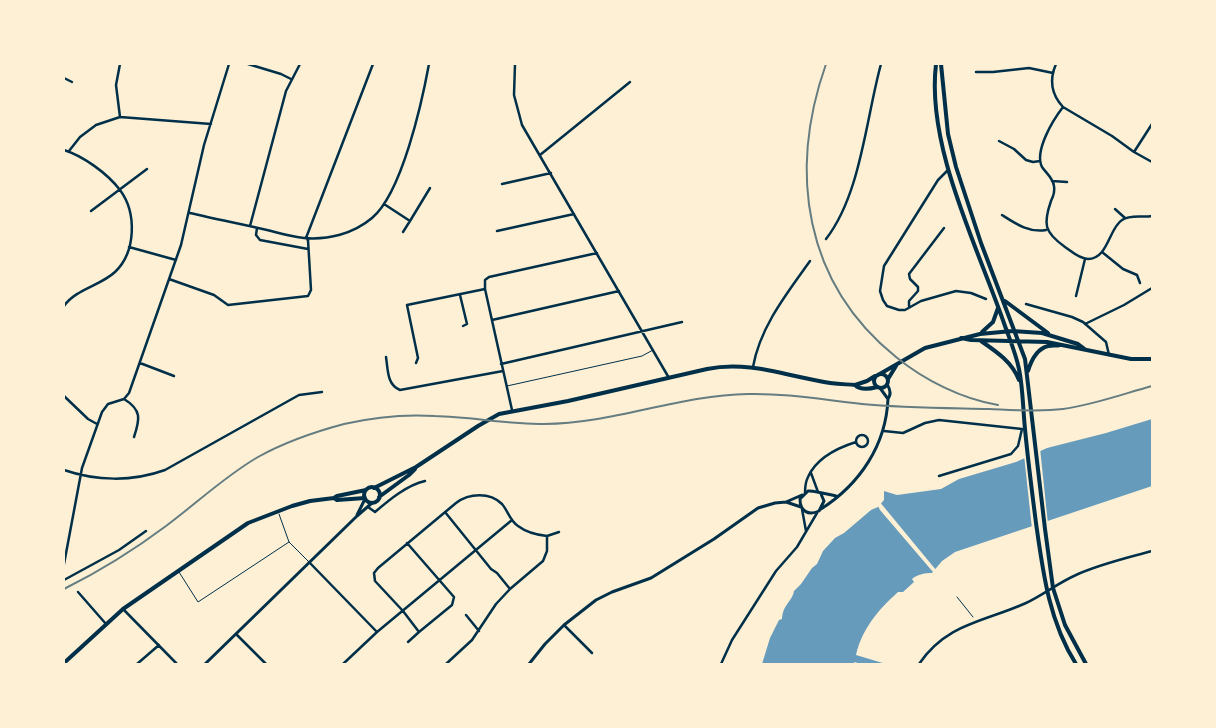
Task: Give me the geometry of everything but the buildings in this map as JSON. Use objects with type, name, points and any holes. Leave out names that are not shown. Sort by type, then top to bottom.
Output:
[{"type":"main road","points":[[936,64],[934,82],[940,134],[948,170],[1007,331],[1014,339],[1025,359],[1053,588],[1065,625],[1086,664]]},
{"type":"main road","points":[[941,64],[948,134],[956,168],[981,243],[1004,299],[1014,331],[1044,583],[1059,632],[1076,664]]},
{"type":"main road","points":[[1004,299],[1050,334]]},
{"type":"main road","points":[[980,334],[993,322],[998,306]]},
{"type":"main road","points":[[64,662],[123,609],[177,570],[248,523],[310,501],[334,498],[374,488],[416,468],[493,416],[512,410],[561,403],[720,366],[753,367],[822,382],[855,385],[867,381],[892,366],[896,366],[924,348],[980,334],[1007,331],[1029,331],[1050,334],[1078,344],[1086,350]]},
{"type":"main road","points":[[961,338],[1047,342],[1130,359],[1152,359]]},
{"type":"main road","points":[[979,340],[1006,360],[1020,382]]},
{"type":"main road","points":[[1027,373],[1033,358],[1041,350],[1046,347],[1061,345]]},
{"type":"main road","points":[[855,385],[858,388],[870,389],[884,387],[896,366]]},
{"type":"main road","points":[[877,375],[884,375],[888,382]]},
{"type":"main road","points":[[877,375],[874,382],[879,388]]},
{"type":"main road","points":[[334,498],[337,500],[365,499],[376,502],[379,497],[416,468]]},
{"type":"main road","points":[[374,488],[378,490],[379,497]]},
{"type":"main road","points":[[365,499],[366,490]]},
{"type":"street","points":[[120,64],[116,85],[120,118]]},
{"type":"street","points":[[64,564],[81,474],[97,424],[106,406],[128,395],[140,363],[176,260],[190,213],[210,124],[229,64]]},
{"type":"street","points":[[248,64],[291,79]]},
{"type":"street","points":[[250,226],[280,109],[291,79],[300,64]]},
{"type":"street","points":[[169,279],[214,296],[228,305],[308,296],[311,290],[308,240],[306,238],[373,64]]},
{"type":"street","points":[[190,213],[306,238],[334,236],[348,232],[372,218],[384,204],[396,179],[413,134],[429,64]]},
{"type":"street","points":[[515,64],[513,81],[516,104],[522,125],[669,378]]},
{"type":"street","points":[[826,239],[838,222],[850,194],[881,64]]},
{"type":"street","points":[[1056,64],[1052,73],[1052,83],[1053,93],[1058,102],[1063,107],[1152,162]]},
{"type":"street","points":[[976,72],[1029,68],[1052,73]]},
{"type":"street","points":[[64,78],[72,82]]},
{"type":"street","points":[[540,155],[630,82]]},
{"type":"street","points":[[1063,107],[1051,126],[1040,153],[1043,169],[1054,187],[1054,195],[1046,220],[1047,230],[1060,243],[1085,259],[1092,259],[1102,251],[1118,223],[1125,218],[1152,216]]},
{"type":"street","points":[[69,151],[80,137],[106,120],[120,118],[210,124]]},
{"type":"street","points":[[1134,152],[1152,124]]},
{"type":"street","points":[[999,141],[1014,149],[1026,160],[1040,161]]},
{"type":"street","points":[[64,150],[69,151],[106,176],[120,190],[126,202],[131,220],[130,247],[121,265],[100,283],[73,296],[64,306]]},
{"type":"street","points":[[91,211],[147,169]]},
{"type":"street","points":[[948,170],[938,180],[884,266],[881,273],[880,291],[883,300],[888,306],[899,310],[905,310],[921,301],[956,291],[971,293],[986,299]]},
{"type":"street","points":[[502,184],[551,174]]},
{"type":"street","points":[[1052,181],[1066,182]]},
{"type":"street","points":[[403,232],[430,188]]},
{"type":"street","points":[[384,204],[410,221]]},
{"type":"street","points":[[1115,209],[1125,218]]},
{"type":"street","points":[[497,231],[575,214]]},
{"type":"street","points":[[1002,215],[1023,228],[1038,231],[1047,230]]},
{"type":"street","points":[[257,228],[256,235],[260,240],[308,249]]},
{"type":"street","points":[[909,307],[909,301],[918,291],[918,287],[910,279],[909,275],[944,228]]},
{"type":"street","points":[[130,247],[176,260]]},
{"type":"street","points":[[1102,251],[1123,269],[1137,275],[1140,283]]},
{"type":"street","points":[[512,410],[484,283],[489,277],[597,253]]},
{"type":"street","points":[[1076,296],[1085,259]]},
{"type":"street","points":[[753,367],[758,346],[773,315],[810,261]]},
{"type":"street","points":[[1085,324],[1124,305],[1152,288]]},
{"type":"street","points":[[416,363],[418,358],[408,306],[485,289]]},
{"type":"street","points":[[492,320],[620,292]]},
{"type":"street","points":[[460,295],[467,324],[463,326]]},
{"type":"street","points":[[1026,304],[1072,317],[1085,324],[1106,342],[1109,355]]},
{"type":"street","points":[[501,364],[682,322]]},
{"type":"street","points":[[386,357],[391,384],[394,388],[400,390],[503,371]]},
{"type":"street","points":[[140,363],[174,376]]},
{"type":"street","points":[[721,664],[728,647],[746,617],[776,571],[797,547],[817,513],[834,501],[836,496],[869,462],[884,431],[890,396],[888,382]]},
{"type":"street","points":[[879,388],[888,399]]},
{"type":"street","points":[[64,470],[116,479],[130,479],[153,474],[165,470],[299,395],[322,392]]},
{"type":"street","points":[[64,396],[88,420],[97,424]]},
{"type":"street","points":[[124,398],[138,415],[134,437]]},
{"type":"street","points":[[884,431],[903,433],[925,423],[939,420],[1022,429],[1018,446],[1011,454],[939,476]]},
{"type":"street","points":[[806,531],[800,499],[808,476],[821,460],[841,448],[856,442],[856,438],[862,435],[866,436],[868,441],[867,445],[862,448],[856,442]]},
{"type":"street","points":[[811,473],[814,484],[824,501],[821,509]]},
{"type":"street","points":[[368,507],[375,512],[392,498],[425,480]]},
{"type":"street","points":[[529,664],[564,625],[599,598],[651,578],[714,539],[751,512],[768,505],[786,502],[812,490],[836,496]]},
{"type":"street","points":[[419,632],[375,580],[374,574],[378,568],[407,543],[461,499],[473,495],[481,495],[495,499],[502,504],[512,520],[523,529],[547,536],[559,532]]},
{"type":"street","points":[[357,516],[365,499]]},
{"type":"street","points":[[205,664],[372,502]]},
{"type":"street","points":[[786,502],[802,508],[807,513],[817,513]]},
{"type":"street","points":[[445,512],[475,551],[510,589]]},
{"type":"street","points":[[343,664],[378,632],[512,520]]},
{"type":"street","points":[[64,580],[119,550],[146,531]]},
{"type":"street","points":[[446,664],[463,650],[496,604],[510,589],[543,561],[547,550],[547,536]]},
{"type":"street","points":[[407,543],[452,594],[454,601],[452,606],[408,642]]},
{"type":"street","points":[[919,664],[940,640],[961,627],[1026,603],[1077,574],[1152,551]]},
{"type":"street","points":[[309,562],[378,632]]},
{"type":"street","points":[[78,592],[106,624]]},
{"type":"street","points":[[123,609],[177,664]]},
{"type":"street","points":[[466,615],[479,630]]},
{"type":"street","points":[[564,625],[592,653]]},
{"type":"street","points":[[236,634],[266,664]]},
{"type":"street","points":[[137,664],[159,645]]},
{"type":"lane","points":[[506,386],[642,356],[653,350]]},
{"type":"lane","points":[[278,511],[289,542],[309,562]]},
{"type":"lane","points":[[177,570],[198,602],[289,542]]},
{"type":"lane","points":[[956,597],[973,617]]},
{"type":"water","points":[[1152,419],[1152,486],[955,552],[942,561],[932,573],[914,577],[912,579],[914,582],[903,592],[898,592],[872,620],[862,637],[856,655],[886,664],[860,664],[855,662],[853,664],[762,664],[770,638],[779,620],[782,619],[784,610],[794,591],[817,564],[823,551],[835,538],[844,533],[871,510],[878,507],[884,500],[884,491],[897,495],[941,489],[959,479],[1016,462],[1047,448]]},
{"type":"pier","points":[[1040,448],[1048,524],[1032,529],[1024,455]]},
{"type":"pier","points":[[879,501],[936,570],[933,572],[880,510],[877,504]]},
{"type":"railway","points":[[826,64],[814,105],[808,145],[807,185],[812,223],[823,260],[841,295],[865,328],[896,357],[931,381],[957,393],[998,405]]},
{"type":"railway","points":[[64,589],[142,543],[258,457],[300,438],[355,422],[378,418],[423,415],[530,424],[570,423],[696,399],[748,394],[791,396],[894,406],[1045,410],[1085,405],[1152,386]]}]
